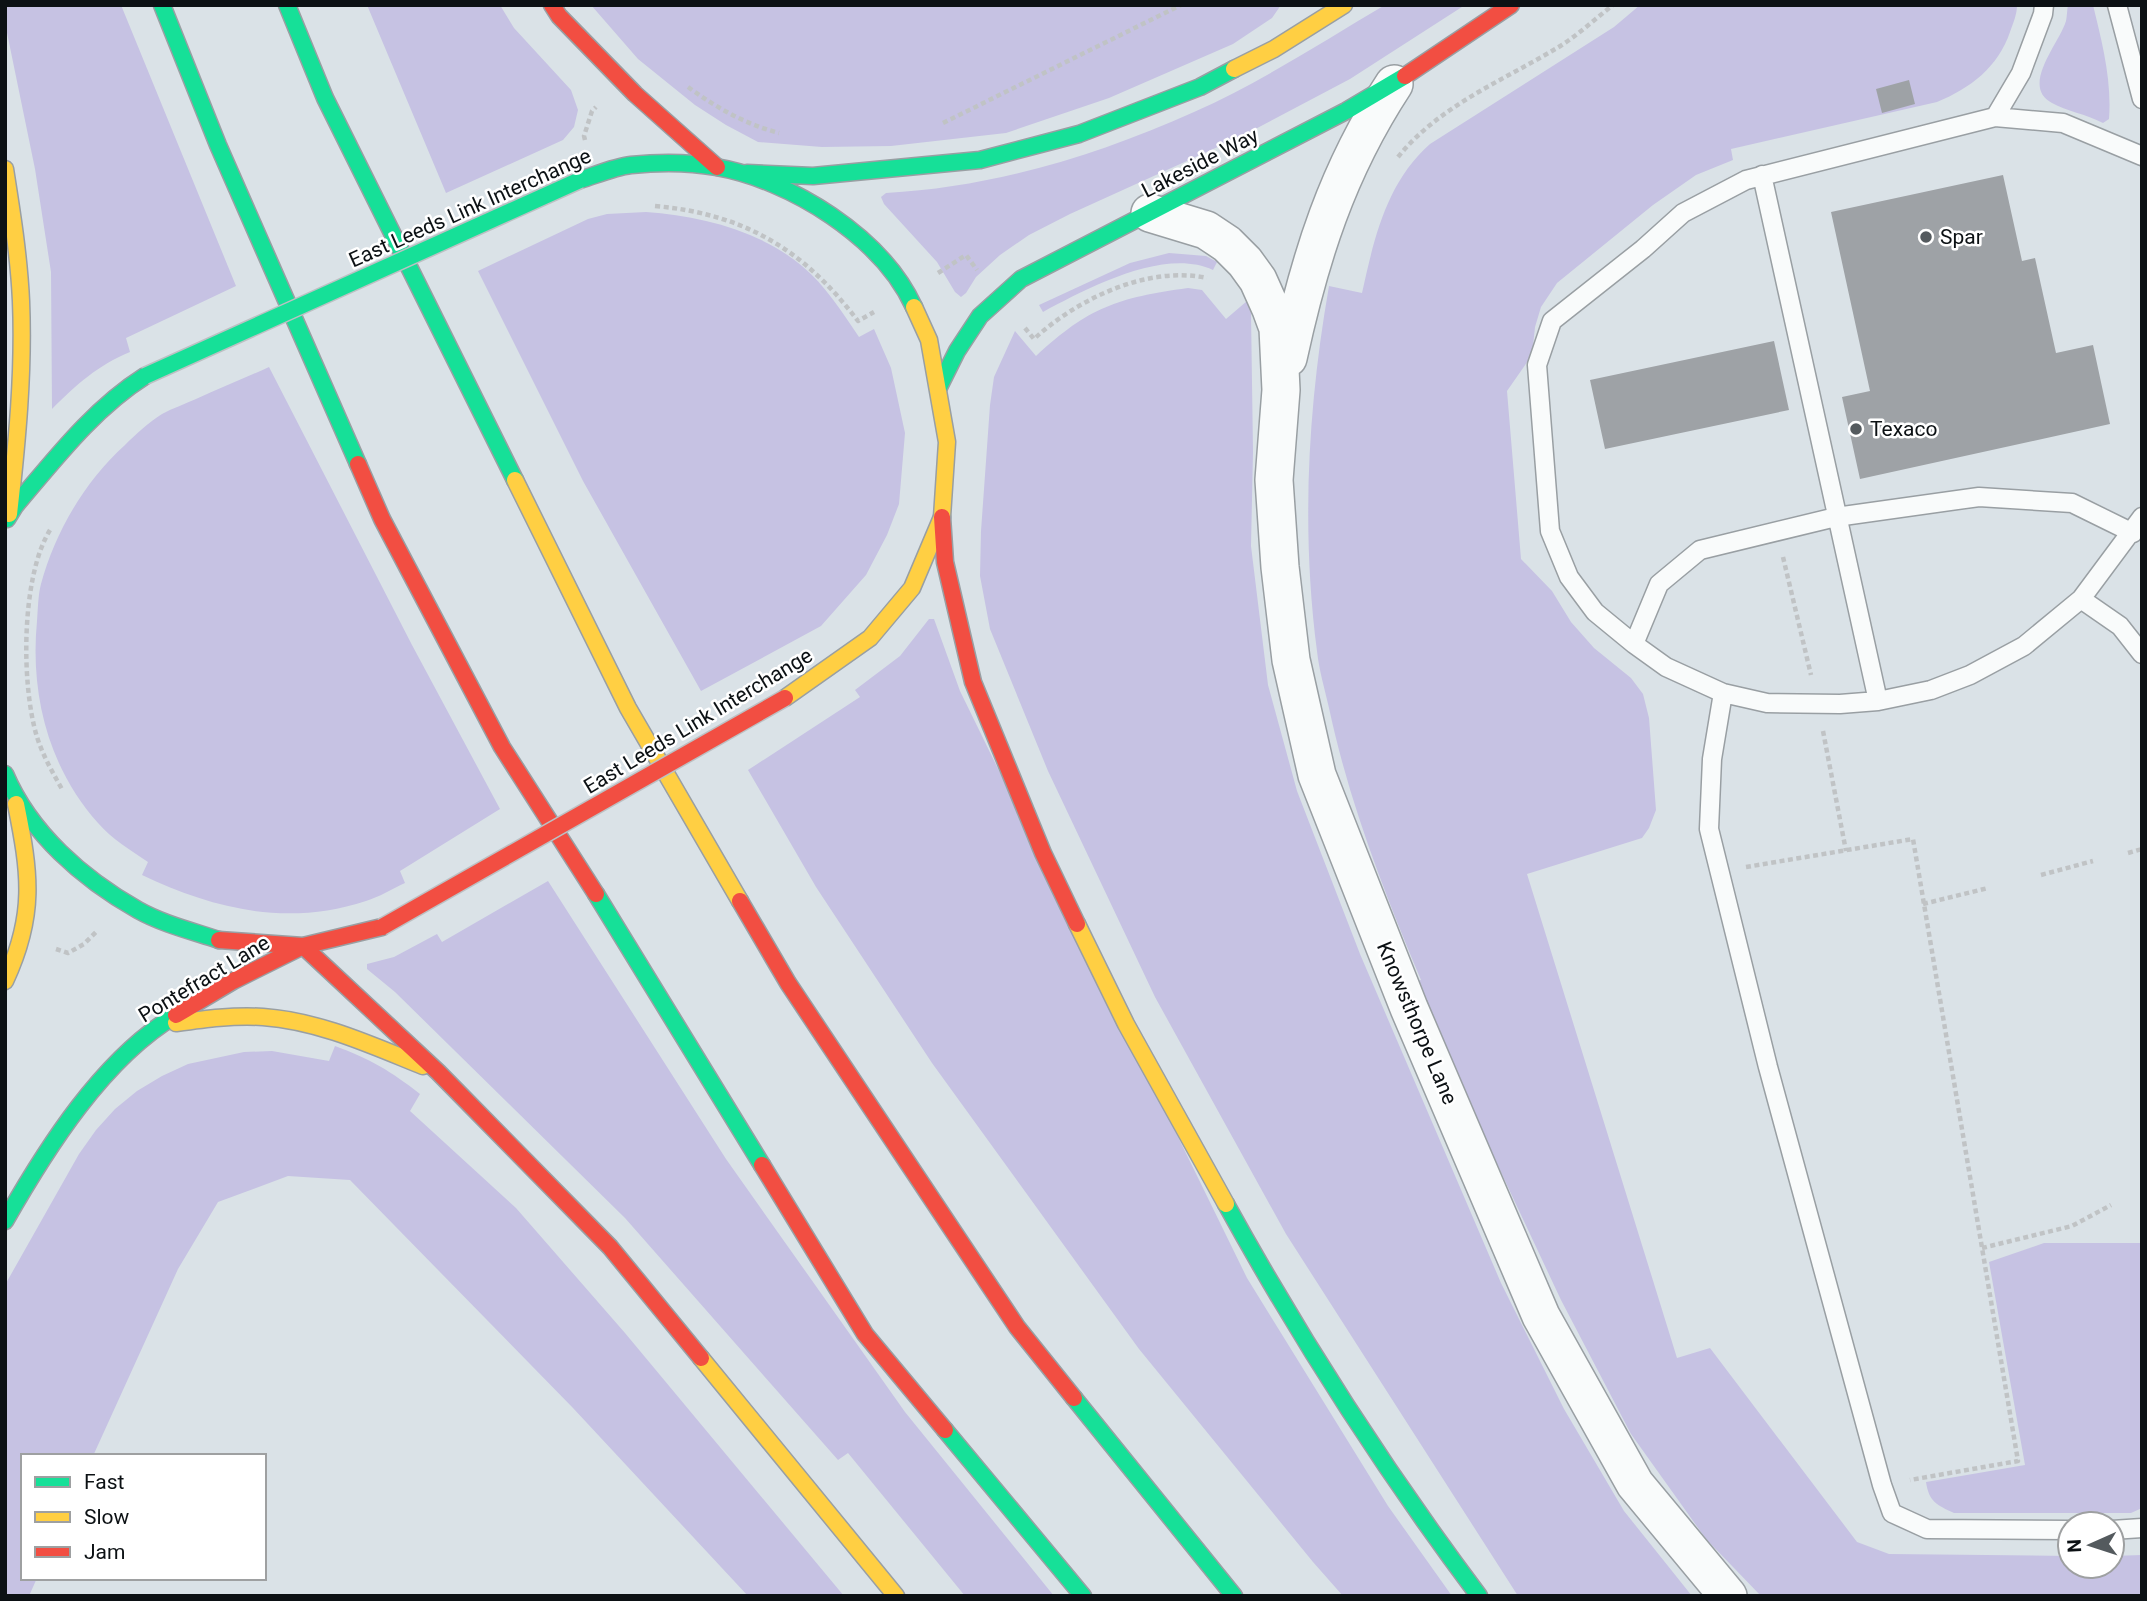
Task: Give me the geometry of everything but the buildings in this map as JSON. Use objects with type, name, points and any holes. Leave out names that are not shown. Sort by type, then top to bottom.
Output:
[{"type":"main road","points":[[162,5],[218,145],[382,519],[502,747],[631,949],[865,1334],[1083,1596]]},
{"type":"main road","points":[[287,5],[325,98],[628,708],[788,983],[1017,1327],[1234,1596]]},
{"type":"main road","points":[[552,5],[559,16],[621,82],[666,125],[717,167]]},
{"type":"main road","points":[[1310,27],[1313,5]]},
{"type":"main road","points":[[738,172],[813,176],[980,160],[1080,134],[1200,87],[1274,49],[1344,5]]},
{"type":"main road","name":"Lakeside Way","points":[[939,387],[979,316],[1021,279],[1394,84],[1511,5]]},
{"type":"main road","name":"East Leeds Link Interchange","points":[[5,774],[15,795],[52,845],[93,882],[139,911],[164,922],[223,940],[303,946],[382,927],[785,698],[870,638],[912,588],[942,517],[947,442],[929,340],[907,292],[890,268],[849,228],[780,186],[738,172],[673,163],[628,165],[579,180],[130,384],[96,414],[7,519]]},
{"type":"main road","points":[[5,169],[19,268],[22,345],[18,432],[7,519]]},
{"type":"main road","points":[[942,517],[948,575],[973,682],[1043,853],[1126,1024],[1277,1296],[1423,1521],[1479,1596]]},
{"type":"main road","points":[[5,981],[13,965],[25,919],[29,870],[15,795]]},
{"type":"main road","points":[[303,946],[438,1072],[610,1247],[895,1596]]},
{"type":"main road","name":"Pontefract Lane","points":[[5,1221],[38,1163],[104,1076],[159,1025],[233,981],[303,946]]},
{"type":"main road","points":[[159,1025],[227,1016],[265,1017],[305,1025],[356,1041],[438,1072]]},
{"type":"street","name":"Knowsthorpe Lane","points":[[1281,390],[1314,251],[1367,125],[1394,84]]},
{"type":"street","name":"Knowsthorpe Lane","points":[[1150,213],[1206,230],[1227,244],[1245,262],[1258,281],[1278,328],[1281,390],[1274,480],[1280,567],[1291,660],[1317,775],[1409,1009],[1541,1316],[1635,1484],[1728,1596]]},
{"type":"lane","points":[[1995,117],[2021,73],[2044,5]]},
{"type":"lane","points":[[2117,5],[2141,89]]},
{"type":"lane","points":[[1634,644],[1659,583],[1700,550],[1836,517],[1979,497],[2072,503],[2137,525],[2081,599],[2024,646],[1970,675],[1931,690],[1878,701],[1840,704],[1767,704],[1723,693],[1666,667],[1634,644],[1595,612],[1569,577],[1550,531],[1537,365],[1552,321],[1643,249],[1683,213],[1746,180],[1762,175],[1995,117],[2063,123],[2142,156]]},
{"type":"lane","points":[[1762,175],[1878,701]]},
{"type":"lane","points":[[2081,599],[2120,626],[2142,654]]},
{"type":"lane","points":[[1723,693],[1712,760],[1709,829],[1768,1067],[1882,1485],[1892,1513],[1927,1529],[2056,1530]]},
{"type":"path","points":[[937,125],[1181,5]]},
{"type":"path","points":[[1396,159],[1412,140],[1443,114],[1560,46],[1613,5]]},
{"type":"path","points":[[684,83],[712,104],[750,125],[786,135]]},
{"type":"path","points":[[651,205],[718,216],[756,232],[802,259],[836,291],[858,321]]},
{"type":"path","points":[[1034,340],[1052,322],[1088,300],[1125,285],[1164,276],[1192,275],[1209,279]]},
{"type":"path","points":[[54,523],[33,571],[28,609],[27,651],[31,711],[38,737],[68,801]]},
{"type":"path","points":[[1719,871],[1913,839],[2018,1461],[1882,1485]]},
{"type":"path","points":[[2128,853],[2142,849]]},
{"type":"path","points":[[2041,875],[2093,861]]},
{"type":"path","points":[[1923,904],[1987,888]]},
{"type":"path","points":[[1982,1248],[2072,1226],[2110,1205]]},
{"type":"shaded area","points":[[5,5],[121,5],[236,286],[126,338],[130,352],[88,376],[52,409],[51,272],[35,169],[5,23]]},
{"type":"shaded area","points":[[367,5],[500,5],[514,28],[571,90],[578,110],[574,127],[563,140],[446,193]]},
{"type":"shaded area","points":[[591,5],[1281,5],[1272,18],[1233,44],[1109,98],[1006,133],[891,146],[822,147],[758,142],[726,125],[695,105],[638,59]]},
{"type":"shaded area","points":[[1385,5],[1465,5],[1350,79],[1244,135],[1029,235],[1000,255],[976,277],[961,297],[955,292],[937,262],[884,204],[881,197],[886,193],[965,184],[1043,167],[1157,128],[1243,88]]},
{"type":"shaded area","points":[[1640,5],[2017,5],[2016,16],[1998,56],[1982,75],[1961,90],[1937,102],[1731,149],[1733,160],[1696,175],[1653,205],[1557,283],[1541,307],[1535,327],[1532,355],[1507,391],[1521,559],[1552,591],[1571,622],[1594,648],[1631,678],[1643,694],[1649,718],[1656,810],[1642,838],[1527,874],[1677,1358],[1710,1348],[1857,1542],[1889,1554],[2056,1556],[2056,1580],[2126,1580],[2126,1556],[2142,1555],[2142,1596],[1761,1596],[1706,1539],[1631,1434],[1561,1300],[1412,983],[1421,980],[1357,812],[1319,665],[1309,559],[1309,468],[1316,376],[1329,286],[1362,293],[1377,232],[1392,194],[1402,176],[1430,144],[1614,27]]},
{"type":"shaded area","points":[[2068,5],[2093,5],[2106,61],[2109,90],[2109,119],[2103,123],[2052,103],[2043,96],[2040,86],[2044,64],[2066,21]]},
{"type":"shaded area","points":[[646,212],[687,217],[728,227],[767,243],[802,266],[826,290],[859,337],[874,329],[891,368],[905,433],[899,504],[887,535],[866,575],[821,626],[701,691],[583,481],[478,271],[588,219],[607,214]]},
{"type":"shaded area","points":[[1169,253],[1206,256],[1217,262],[1213,270],[1193,264],[1149,267],[1081,292],[1043,312],[1039,305],[1130,263]]},
{"type":"shaded area","points":[[1188,288],[1202,290],[1226,319],[1247,301],[1251,313],[1251,546],[1268,685],[1297,791],[1360,954],[1501,1283],[1564,1409],[1624,1511],[1692,1596],[1518,1596],[1286,1234],[1155,997],[1048,771],[990,629],[980,576],[990,405],[994,377],[1015,331],[1036,356],[1072,326],[1105,307],[1142,296]]},
{"type":"shaded area","points":[[269,367],[500,809],[400,871],[405,883],[366,901],[308,913],[279,913],[224,905],[196,897],[142,875],[148,862],[103,829],[66,778],[46,728],[37,675],[38,602],[41,584],[63,527],[97,475],[110,459],[157,417]]},
{"type":"shaded area","points":[[929,619],[934,619],[960,691],[1247,1278],[1388,1506],[1452,1596],[1343,1596],[1313,1562],[1139,1349],[932,1063],[816,887],[748,770],[860,697],[855,690],[900,656]]},
{"type":"shaded area","points":[[548,881],[726,1159],[905,1412],[1054,1596],[965,1596],[848,1453],[838,1460],[625,1218],[395,992],[367,969],[367,964],[394,957],[437,934],[442,942]]},
{"type":"shaded area","points":[[335,1046],[380,1066],[420,1094],[410,1111],[516,1208],[625,1333],[844,1596],[748,1596],[573,1408],[350,1180],[288,1176],[218,1202],[178,1269],[94,1454],[21,1454],[21,1580],[36,1580],[29,1596],[5,1596],[5,1285],[79,1154],[115,1109],[137,1091],[188,1064],[244,1052],[272,1051],[329,1061]]},
{"type":"shaded area","points":[[2044,1243],[2142,1243],[2142,1508],[2131,1513],[2126,1513],[2126,1510],[2056,1510],[2056,1513],[1954,1513],[1935,1502],[1929,1494],[1926,1482],[2025,1465],[1989,1262]]},
{"type":"traffic: fast","points":[[162,5],[218,145],[358,464]]},
{"type":"traffic: fast","points":[[287,5],[325,98],[515,480]]},
{"type":"traffic: fast","points":[[747,173],[813,176],[980,160],[1079,134],[1200,87],[1234,69]]},
{"type":"traffic: fast","points":[[939,387],[957,351],[980,316],[1021,279],[1346,111],[1405,76]]},
{"type":"traffic: fast","points":[[580,180],[625,166],[674,163],[716,167],[774,185],[803,199],[857,235],[880,257],[899,281],[914,307]]},
{"type":"traffic: fast","points":[[145,376],[580,180]]},
{"type":"traffic: fast","points":[[7,519],[60,453],[92,419],[145,376]]},
{"type":"traffic: fast","points":[[5,774],[29,816],[78,869],[118,898],[148,915],[219,940]]},
{"type":"traffic: fast","points":[[596,894],[762,1165]]},
{"type":"traffic: fast","points":[[5,1221],[39,1164],[78,1107],[124,1055],[149,1033],[176,1015]]},
{"type":"traffic: fast","points":[[1226,1204],[1284,1305],[1346,1404],[1411,1502],[1479,1596]]},
{"type":"traffic: fast","points":[[1074,1398],[1234,1596]]},
{"type":"traffic: fast","points":[[945,1430],[1083,1596]]},
{"type":"traffic: slow","points":[[1234,69],[1274,49],[1344,5]]},
{"type":"traffic: slow","points":[[5,169],[19,268],[22,328],[19,408],[9,514]]},
{"type":"traffic: slow","points":[[785,698],[870,638],[912,588],[942,517],[947,442],[929,340],[914,307]]},
{"type":"traffic: slow","points":[[515,480],[628,708],[740,901]]},
{"type":"traffic: slow","points":[[5,981],[22,935],[26,914],[27,873],[16,804]]},
{"type":"traffic: slow","points":[[1077,924],[1126,1024],[1226,1204]]},
{"type":"traffic: slow","points":[[176,1023],[241,1017],[284,1019],[344,1035],[423,1066]]},
{"type":"traffic: slow","points":[[701,1358],[896,1596]]},
{"type":"traffic: jam","points":[[552,5],[559,16],[635,94],[717,167]]},
{"type":"traffic: jam","points":[[1405,76],[1511,5]]},
{"type":"traffic: jam","points":[[358,464],[382,519],[502,747],[596,894]]},
{"type":"traffic: jam","points":[[942,517],[945,562],[973,682],[1043,853],[1077,924]]},
{"type":"traffic: jam","points":[[382,927],[785,698]]},
{"type":"traffic: jam","points":[[740,901],[788,983],[1017,1327],[1074,1398]]},
{"type":"traffic: jam","points":[[219,940],[303,946],[382,927]]},
{"type":"traffic: jam","points":[[303,946],[438,1072],[610,1247],[701,1358]]},
{"type":"traffic: jam","points":[[176,1015],[233,981],[303,946]]},
{"type":"traffic: jam","points":[[762,1165],[865,1334],[945,1430]]},
{"type":"place","name":"Spar","points":[[1926,237]]},
{"type":"place","name":"Texaco","points":[[1856,429]]}]
